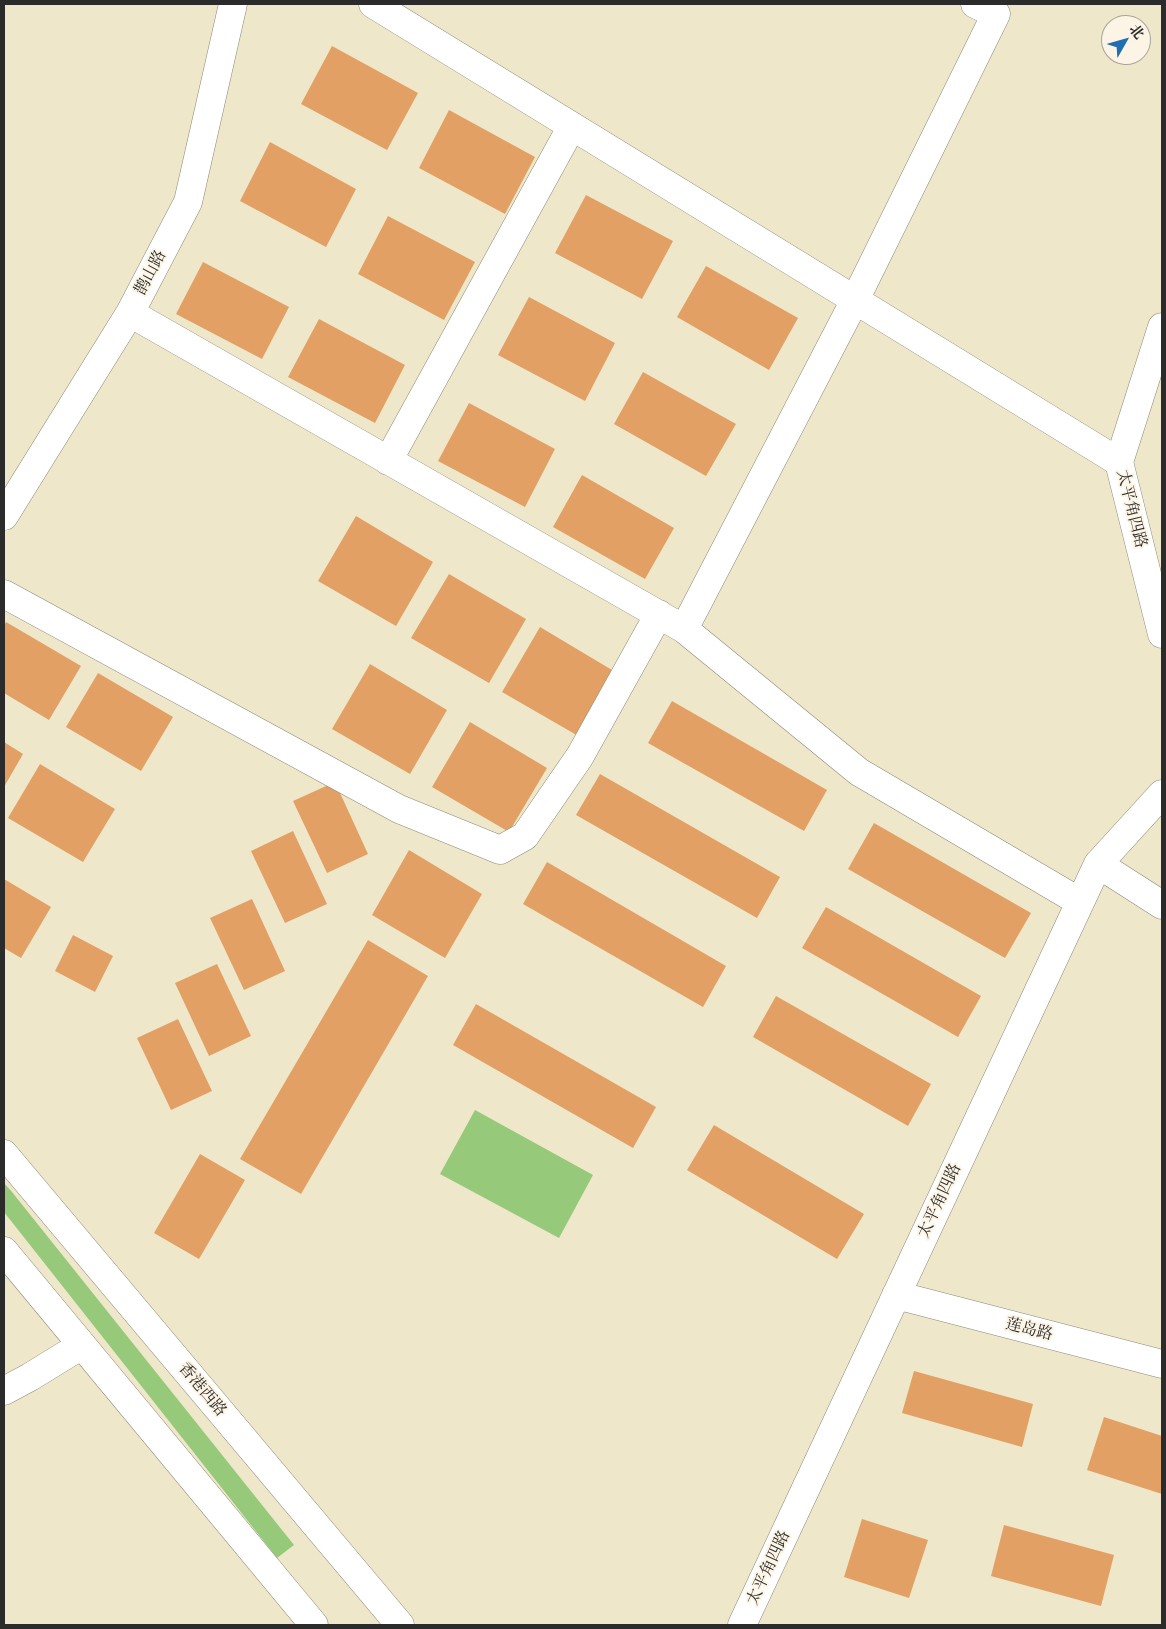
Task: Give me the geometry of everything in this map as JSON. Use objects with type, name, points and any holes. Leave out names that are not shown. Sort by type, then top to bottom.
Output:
[{"type":"street","name":"鹊山路","points":[[4,516],[130,313],[188,202],[233,4]]},
{"type":"street","points":[[373,4],[1119,462]]},
{"type":"street","points":[[684,629],[855,300],[996,14],[975,4]]},
{"type":"street","points":[[388,461],[572,126]]},
{"type":"street","points":[[130,313],[684,629],[858,772],[1080,902]]},
{"type":"street","name":"太平角四路","points":[[1162,328],[1119,462],[1162,634]]},
{"type":"street","points":[[4,594],[399,809],[500,850],[525,836],[580,756],[658,614]]},
{"type":"street","name":"太平角四路","points":[[745,1624],[896,1295],[1098,864],[1162,794]]},
{"type":"street","points":[[1098,864],[1162,905]]},
{"type":"street","name":"香港西路","points":[[4,1154],[400,1625]]},
{"type":"street","points":[[4,1251],[314,1625]]},
{"type":"street","name":"莲岛路","points":[[896,1295],[1162,1364]]},
{"type":"street","points":[[4,1391],[82,1345]]},
{"type":"green space","points":[[475,1110],[593,1175],[559,1238],[440,1174]]},
{"type":"green space","points":[[4,1183],[294,1545],[277,1558],[4,1212]]},
{"type":"building","points":[[332,46],[418,93],[387,150],[301,104]]},
{"type":"building","points":[[449,110],[535,157],[505,214],[419,168]]},
{"type":"building","points":[[270,142],[356,189],[326,247],[240,201]]},
{"type":"building","points":[[586,195],[673,241],[642,299],[555,253]]},
{"type":"building","points":[[388,216],[475,262],[444,320],[358,274]]},
{"type":"building","points":[[203,262],[289,307],[262,359],[176,314]]},
{"type":"building","points":[[706,266],[798,318],[769,370],[677,317]]},
{"type":"building","points":[[529,297],[615,343],[585,401],[498,355]]},
{"type":"building","points":[[319,319],[405,365],[375,423],[288,377]]},
{"type":"building","points":[[643,372],[736,424],[706,476],[614,424]]},
{"type":"building","points":[[469,403],[555,449],[525,507],[438,461]]},
{"type":"building","points":[[582,475],[674,528],[645,579],[553,527]]},
{"type":"building","points":[[356,516],[433,562],[396,626],[318,581]]},
{"type":"building","points":[[449,574],[526,619],[489,683],[411,638]]},
{"type":"building","points":[[6,622],[81,666],[49,720],[4,693],[4,626]]},
{"type":"building","points":[[540,627],[617,673],[580,737],[502,692]]},
{"type":"building","points":[[370,664],[447,710],[410,774],[332,729]]},
{"type":"building","points":[[98,673],[173,717],[141,771],[66,727]]},
{"type":"building","points":[[672,701],[827,790],[804,831],[648,743]]},
{"type":"building","points":[[470,722],[547,768],[509,832],[432,787]]},
{"type":"building","points":[[4,742],[23,754],[4,787]]},
{"type":"building","points":[[40,764],[115,809],[83,862],[8,818]]},
{"type":"building","points":[[600,774],[780,877],[757,918],[576,815]]},
{"type":"building","points":[[335,782],[368,854],[327,873],[293,801]]},
{"type":"building","points":[[874,823],[1031,913],[1005,958],[848,869]]},
{"type":"building","points":[[293,831],[327,904],[285,923],[251,851]]},
{"type":"building","points":[[409,850],[482,894],[445,958],[372,915]]},
{"type":"building","points":[[547,862],[726,966],[703,1007],[523,904]]},
{"type":"building","points":[[4,879],[51,907],[21,958],[4,948]]},
{"type":"building","points":[[252,899],[285,971],[244,990],[210,918]]},
{"type":"building","points":[[826,907],[981,996],[958,1037],[802,948]]},
{"type":"building","points":[[73,935],[113,956],[95,992],[55,971]]},
{"type":"building","points":[[368,940],[428,976],[301,1194],[240,1159]]},
{"type":"building","points":[[217,964],[251,1036],[209,1056],[175,983]]},
{"type":"building","points":[[776,996],[931,1084],[908,1126],[753,1037]]},
{"type":"building","points":[[476,1004],[656,1107],[633,1148],[453,1045]]},
{"type":"building","points":[[178,1019],[212,1091],[171,1110],[137,1038]]},
{"type":"building","points":[[714,1125],[864,1214],[837,1259],[687,1170]]},
{"type":"building","points":[[200,1154],[245,1180],[199,1259],[154,1233]]},
{"type":"building","points":[[914,1371],[1033,1404],[1022,1447],[902,1413]]},
{"type":"building","points":[[1104,1417],[1162,1436],[1162,1494],[1087,1470]]},
{"type":"building","points":[[862,1519],[928,1540],[909,1598],[844,1577]]},
{"type":"building","points":[[1004,1525],[1114,1555],[1101,1606],[991,1576]]}]
